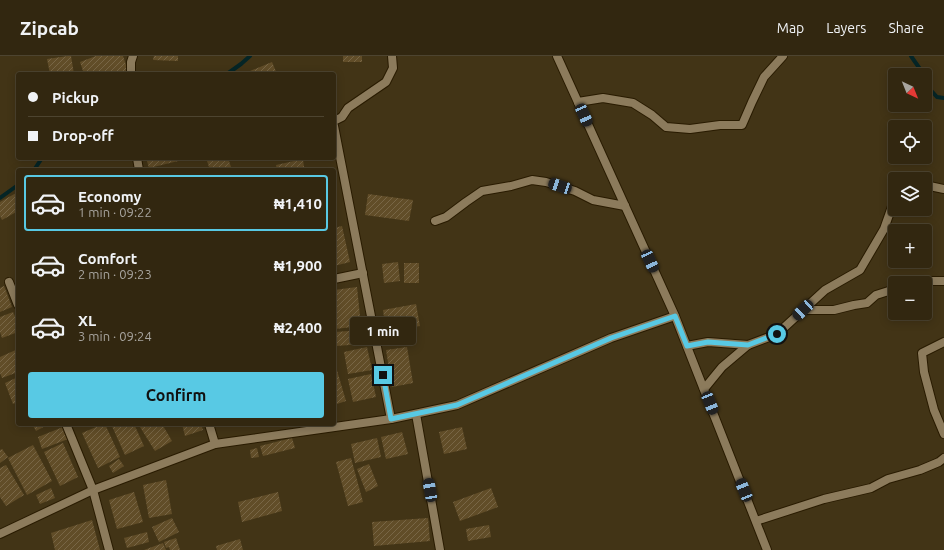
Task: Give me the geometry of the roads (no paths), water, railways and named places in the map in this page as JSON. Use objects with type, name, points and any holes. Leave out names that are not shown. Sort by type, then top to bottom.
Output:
[{"type":"street","points":[[131,72],[131,62],[133,56]]},
{"type":"street","points":[[336,120],[342,117],[348,108],[386,82],[393,68],[392,56]]},
{"type":"street","points":[[578,102],[603,98],[633,103],[652,115],[666,127],[690,129],[720,124],[742,125],[764,77],[783,56]]},
{"type":"street","points":[[560,57],[578,102],[675,316],[768,550]]},
{"type":"street","points":[[336,136],[391,419]]},
{"type":"street","points":[[435,221],[446,216],[482,191],[511,186],[532,180],[546,182],[574,191],[593,200],[625,206]]},
{"type":"street","points":[[932,186],[944,189]]},
{"type":"street","points":[[704,389],[722,367],[748,345],[777,334],[825,290],[860,270],[884,229],[889,216]]},
{"type":"street","points":[[336,279],[363,273]]},
{"type":"street","points":[[932,281],[944,281]]},
{"type":"street","points":[[9,282],[16,300]]},
{"type":"street","points":[[803,310],[834,310],[867,303],[876,296],[888,292]]},
{"type":"street","points":[[0,534],[93,490],[215,444],[391,419],[457,405],[611,338],[675,316]]},
{"type":"street","points":[[687,346],[708,342],[748,345]]},
{"type":"street","points":[[944,342],[922,353],[924,372],[934,410],[944,434]]},
{"type":"street","points":[[416,414],[440,550]]},
{"type":"street","points":[[67,426],[93,490],[109,550]]},
{"type":"street","points":[[210,426],[215,444]]},
{"type":"street","points":[[756,521],[824,499],[871,488],[888,479],[920,470],[939,462],[944,458]]},
{"type":"waterway","points":[[230,72],[250,56]]},
{"type":"waterway","points":[[911,56],[919,68]]},
{"type":"waterway","points":[[932,92],[937,97],[944,98]]},
{"type":"waterway","points":[[35,168],[41,160]]},
{"type":"waterway","points":[[0,198],[16,186]]}]
